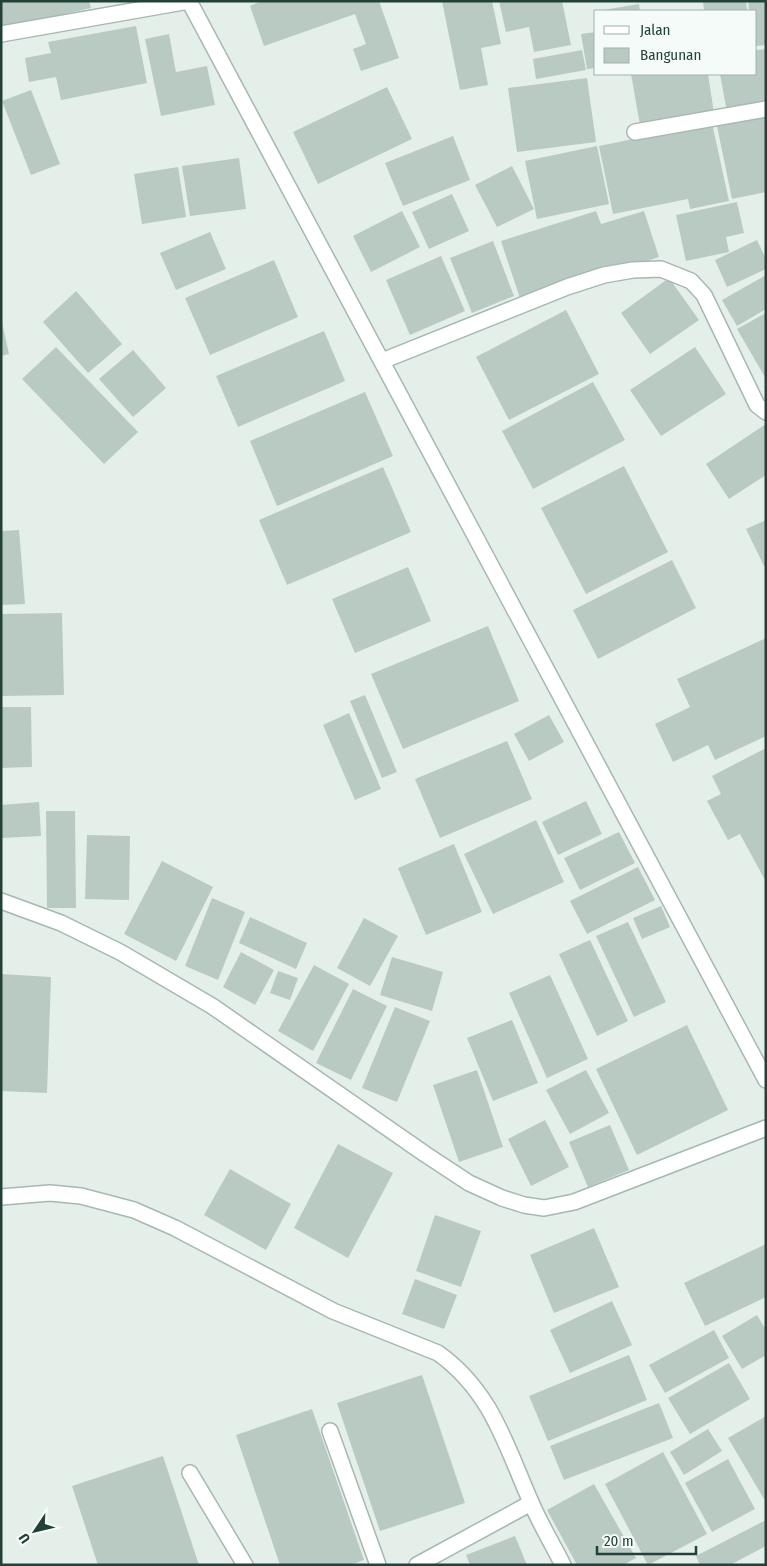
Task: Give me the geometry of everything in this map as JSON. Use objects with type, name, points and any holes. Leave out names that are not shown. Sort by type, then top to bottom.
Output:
[{"type":"street","points":[[1,34],[188,1],[766,1080]]},
{"type":"street","points":[[635,132],[766,110]]},
{"type":"street","points":[[382,361],[567,287],[604,275],[633,270],[662,269],[691,281],[704,295],[757,405],[766,412]]},
{"type":"street","points":[[1,901],[61,923],[120,952],[212,1006],[469,1183],[502,1198],[524,1205],[544,1208],[574,1202],[766,1128]]},
{"type":"street","points":[[1,1197],[50,1193],[81,1196],[134,1210],[175,1228],[333,1311],[438,1353],[453,1363],[469,1379],[485,1400],[531,1503],[563,1565]]},
{"type":"street","points":[[330,1431],[378,1565]]},
{"type":"street","points":[[190,1474],[244,1565]]},
{"type":"street","points":[[417,1565],[531,1503]]},
{"type":"building","points":[[1,1],[89,1],[91,8],[1,28]]},
{"type":"building","points":[[262,1],[379,1],[399,58],[361,71],[353,49],[366,44],[355,14],[264,46],[250,6]]},
{"type":"building","points":[[442,1],[492,1],[501,44],[481,48],[488,85],[460,90]]},
{"type":"building","points":[[499,1],[562,1],[571,45],[534,52],[529,27],[506,32]]},
{"type":"building","points":[[703,1],[746,1],[747,10],[704,10]]},
{"type":"building","points":[[748,1],[766,1],[766,45],[757,46],[757,10],[749,10]]},
{"type":"building","points":[[639,4],[640,10],[603,10]]},
{"type":"building","points":[[136,26],[147,83],[61,100],[56,77],[29,82],[25,58],[51,53],[48,42]]},
{"type":"building","points":[[594,32],[594,68],[587,69],[581,34]]},
{"type":"building","points":[[169,34],[176,72],[207,66],[215,105],[161,116],[145,39]]},
{"type":"building","points":[[766,49],[766,106],[727,112],[720,75],[757,75],[757,50]]},
{"type":"building","points":[[582,50],[586,70],[536,79],[533,59]]},
{"type":"building","points":[[631,75],[708,75],[714,113],[640,125]]},
{"type":"building","points":[[587,78],[596,142],[517,152],[508,88]]},
{"type":"building","points":[[387,87],[412,139],[318,184],[293,132]]},
{"type":"building","points":[[31,90],[60,164],[31,175],[2,101]]},
{"type":"building","points":[[766,116],[766,192],[732,199],[717,126]]},
{"type":"building","points":[[712,123],[729,201],[690,209],[688,199],[613,214],[599,146]]},
{"type":"building","points":[[453,136],[470,180],[403,206],[385,163]]},
{"type":"building","points":[[597,146],[609,204],[537,219],[525,161]]},
{"type":"building","points":[[239,158],[246,209],[190,216],[182,166]]},
{"type":"building","points":[[512,166],[534,209],[497,227],[475,185]]},
{"type":"building","points":[[178,167],[186,217],[142,224],[134,174]]},
{"type":"building","points":[[452,194],[469,231],[429,249],[412,212]]},
{"type":"building","points":[[737,202],[744,233],[726,237],[729,252],[686,261],[676,215]]},
{"type":"building","points":[[402,211],[420,247],[371,272],[353,236]]},
{"type":"building","points":[[596,211],[601,224],[644,211],[659,257],[521,301],[501,241]]},
{"type":"building","points":[[210,232],[226,269],[176,290],[160,253]]},
{"type":"building","points":[[757,240],[766,259],[766,269],[727,287],[715,260]]},
{"type":"building","points":[[493,241],[514,296],[472,313],[450,258]]},
{"type":"building","points":[[441,256],[465,311],[410,335],[386,280]]},
{"type":"building","points":[[274,260],[298,317],[210,355],[185,298]]},
{"type":"building","points":[[766,275],[766,309],[737,326],[722,300]]},
{"type":"building","points":[[669,278],[699,320],[650,354],[621,313]]},
{"type":"building","points":[[76,291],[122,344],[88,373],[43,322]]},
{"type":"building","points":[[566,310],[599,374],[509,420],[476,357]]},
{"type":"building","points":[[766,313],[766,379],[737,329]]},
{"type":"building","points":[[1,318],[9,354],[1,356]]},
{"type":"building","points":[[324,331],[345,381],[238,427],[216,376]]},
{"type":"building","points":[[56,347],[138,432],[104,464],[22,379]]},
{"type":"building","points":[[695,347],[726,394],[661,436],[630,390]]},
{"type":"building","points":[[133,350],[166,388],[133,417],[99,379]]},
{"type":"building","points":[[593,382],[625,440],[533,489],[502,431]]},
{"type":"building","points":[[365,392],[393,456],[277,506],[250,441]]},
{"type":"building","points":[[766,424],[766,475],[729,499],[706,464]]},
{"type":"building","points":[[624,466],[668,552],[586,594],[541,508]]},
{"type":"building","points":[[383,467],[411,532],[287,585],[259,520]]},
{"type":"building","points":[[766,520],[766,565],[764,566],[746,529]]},
{"type":"building","points":[[19,530],[25,604],[1,605],[1,531]]},
{"type":"building","points":[[672,560],[696,608],[598,659],[573,610]]},
{"type":"building","points":[[408,567],[431,621],[355,653],[332,599]]},
{"type":"building","points":[[62,613],[64,695],[1,696],[1,614]]},
{"type":"building","points":[[488,626],[519,701],[403,749],[371,674]]},
{"type":"building","points":[[766,638],[766,736],[715,760],[708,745],[673,762],[655,724],[690,707],[677,679]]},
{"type":"building","points":[[365,695],[397,772],[382,778],[350,701]]},
{"type":"building","points":[[1,707],[31,707],[32,767],[1,768]]},
{"type":"building","points":[[349,713],[381,789],[355,800],[323,725]]},
{"type":"building","points":[[549,715],[564,742],[529,761],[514,734]]},
{"type":"building","points":[[507,741],[532,799],[440,838],[415,779]]},
{"type":"building","points":[[766,748],[766,882],[740,834],[728,840],[707,801],[721,794],[712,776]]},
{"type":"building","points":[[586,801],[602,834],[558,855],[542,822]]},
{"type":"building","points":[[39,802],[41,836],[1,838],[1,805]]},
{"type":"building","points":[[46,811],[75,811],[76,908],[47,908]]},
{"type":"building","points":[[536,820],[564,882],[493,914],[464,854]]},
{"type":"building","points":[[619,832],[635,863],[580,890],[564,858]]},
{"type":"building","points":[[87,835],[130,836],[129,900],[85,899]]},
{"type":"building","points":[[454,844],[482,912],[426,935],[398,868]]},
{"type":"building","points":[[162,861],[213,887],[176,961],[124,934]]},
{"type":"building","points":[[638,867],[655,900],[587,934],[570,901]]},
{"type":"building","points":[[212,898],[245,912],[218,980],[185,966]]},
{"type":"building","points":[[661,906],[670,927],[642,939],[633,918]]},
{"type":"building","points":[[250,917],[307,943],[296,969],[239,943]]},
{"type":"building","points":[[364,918],[398,936],[370,986],[337,968]]},
{"type":"building","points":[[628,922],[666,1002],[634,1017],[596,936]]},
{"type":"building","points":[[590,940],[628,1021],[597,1036],[559,954]]},
{"type":"building","points":[[241,952],[274,970],[255,1005],[223,987]]},
{"type":"building","points":[[392,957],[443,972],[432,1011],[380,995]]},
{"type":"building","points":[[314,965],[349,984],[313,1051],[278,1031]]},
{"type":"building","points":[[278,971],[298,978],[290,1000],[270,993]]},
{"type":"building","points":[[1,974],[51,977],[47,1093],[1,1091]]},
{"type":"building","points":[[550,975],[588,1059],[547,1078],[509,993]]},
{"type":"building","points":[[353,989],[387,1006],[351,1080],[316,1063]]},
{"type":"building","points":[[395,1007],[430,1021],[397,1102],[362,1088]]},
{"type":"building","points":[[512,1020],[538,1083],[493,1101],[467,1038]]},
{"type":"building","points":[[687,1025],[728,1110],[637,1155],[596,1069]]},
{"type":"building","points":[[477,1070],[503,1147],[459,1162],[433,1085]]},
{"type":"building","points":[[586,1070],[609,1113],[570,1134],[546,1090]]},
{"type":"building","points":[[545,1120],[569,1167],[531,1186],[508,1139]]},
{"type":"building","points":[[610,1125],[629,1170],[588,1187],[569,1142]]},
{"type":"building","points":[[338,1144],[393,1173],[348,1258],[294,1228]]},
{"type":"building","points":[[230,1169],[291,1204],[266,1250],[204,1215]]},
{"type":"building","points":[[435,1215],[481,1231],[461,1287],[416,1271]]},
{"type":"building","points":[[594,1228],[619,1287],[554,1313],[530,1255]]},
{"type":"building","points":[[766,1244],[766,1297],[705,1326],[684,1283]]},
{"type":"building","points":[[415,1279],[457,1295],[444,1329],[402,1314]]},
{"type":"building","points":[[612,1301],[632,1345],[570,1373],[550,1330]]},
{"type":"building","points":[[757,1315],[766,1330],[766,1355],[742,1369],[722,1336]]},
{"type":"building","points":[[714,1330],[729,1358],[665,1393],[649,1365]]},
{"type":"building","points":[[629,1355],[647,1400],[548,1441],[529,1396]]},
{"type":"building","points":[[729,1363],[750,1399],[690,1434],[668,1398]]},
{"type":"building","points":[[422,1375],[465,1503],[380,1531],[337,1403]]},
{"type":"building","points":[[659,1403],[673,1438],[564,1480],[550,1446]]},
{"type":"building","points":[[312,1409],[364,1560],[350,1565],[280,1565],[236,1435]]},
{"type":"building","points":[[766,1416],[766,1498],[764,1499],[728,1438]]},
{"type":"building","points":[[708,1429],[722,1451],[684,1475],[670,1452]]},
{"type":"building","points":[[663,1452],[707,1534],[648,1565],[605,1484]]},
{"type":"building","points":[[163,1456],[199,1565],[98,1565],[72,1486]]},
{"type":"building","points":[[728,1459],[755,1509],[712,1532],[685,1483]]},
{"type":"building","points":[[594,1484],[636,1558],[623,1565],[577,1565],[547,1510]]},
{"type":"building","points":[[766,1520],[766,1546],[730,1565],[700,1565],[696,1556]]},
{"type":"building","points":[[515,1536],[527,1565],[470,1565],[466,1555]]}]
